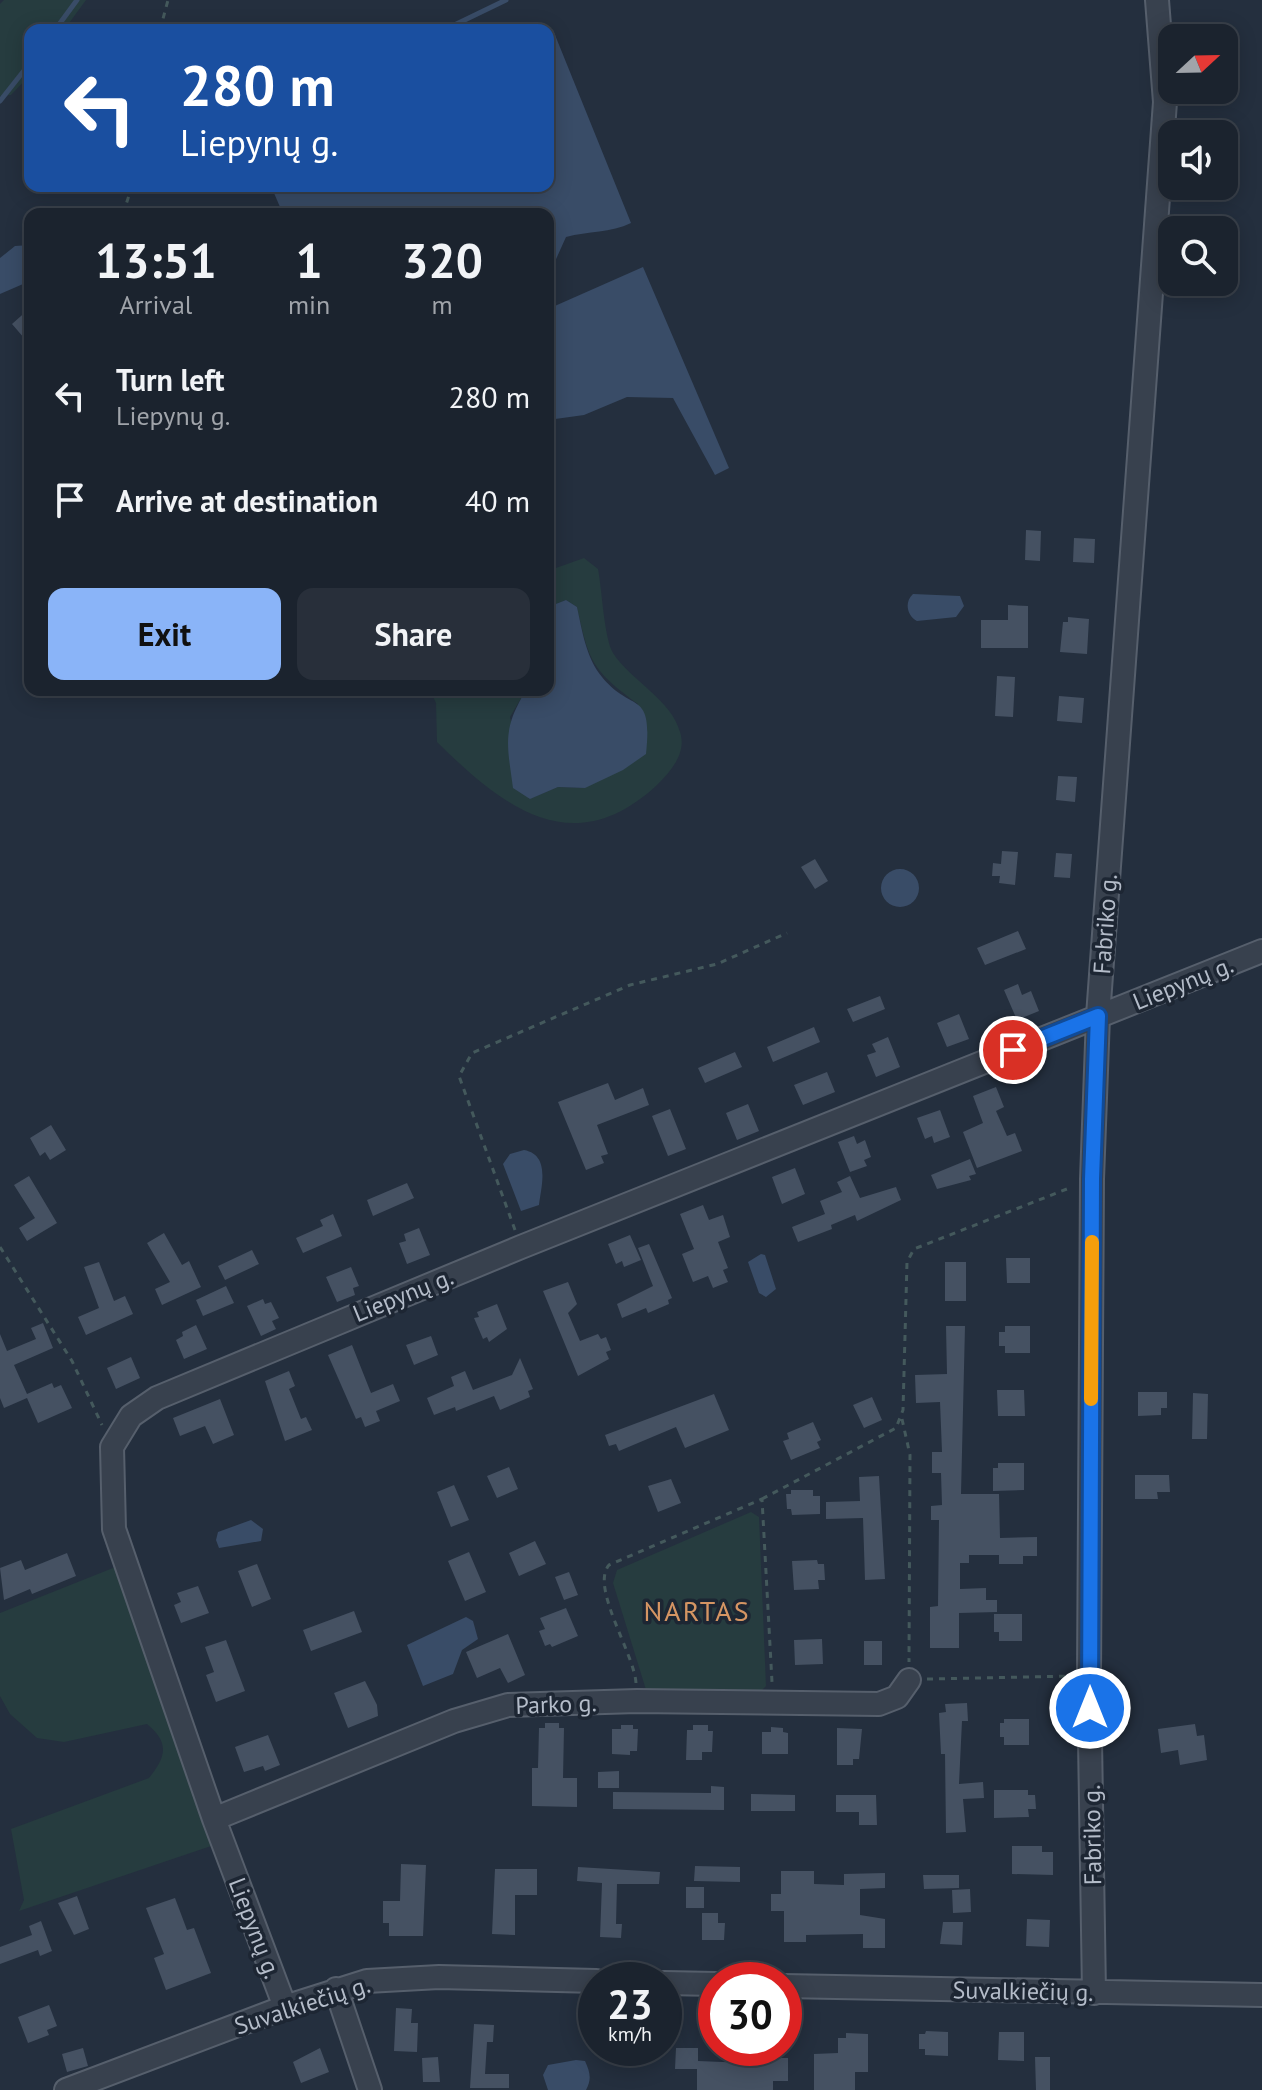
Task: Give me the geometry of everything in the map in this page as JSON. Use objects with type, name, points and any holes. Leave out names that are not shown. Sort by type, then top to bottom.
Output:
[{"type":"street","name":"Fabriko g.","points":[[1094,1993],[1089,1676],[1092,1179],[1098,1016],[1165,102],[1157,0]]},
{"type":"street","name":"Liepynų g.","points":[[285,2007],[214,1819],[114,1529],[112,1447],[131,1416],[157,1398],[521,1247],[1262,951]]},
{"type":"street","name":"Parko g.","points":[[214,1819],[483,1711],[508,1705],[637,1701],[879,1704],[897,1697],[909,1680]]},
{"type":"street","name":"Suvalkiečių g.","points":[[66,2090],[285,2007],[367,1981],[439,1977],[578,1981]]},
{"type":"street","name":"Suvalkiečių g.","points":[[802,1986],[1262,1995]]},
{"type":"street","points":[[336,1989],[370,2090]]},
{"type":"path","points":[[162,24],[168,0]]},
{"type":"path","points":[[521,1247],[459,1076],[472,1053],[630,985],[717,964],[787,933]]},
{"type":"path","points":[[1089,1676],[909,1680],[910,1455],[902,1419],[909,1255],[921,1245],[1092,1179]]},
{"type":"path","points":[[0,1247],[72,1361],[112,1447]]},
{"type":"path","points":[[637,1701],[635,1675],[604,1588],[605,1570],[609,1565],[762,1499],[890,1434],[902,1419]]},
{"type":"path","points":[[762,1499],[773,1702]]},
{"type":"green space","points":[[4,0],[86,0],[68,24],[24,24],[24,81],[11,95],[0,96],[0,4]]},
{"type":"green space","points":[[584,558],[598,569],[605,625],[613,653],[668,710],[682,740],[672,768],[657,785],[626,808],[596,820],[568,823],[540,817],[513,805],[462,766],[437,742],[436,703],[433,696],[522,696],[510,717],[529,799],[558,787],[585,788],[638,704],[611,682],[595,663],[585,641],[577,607],[566,600],[554,605],[556,568]]},
{"type":"green space","points":[[751,1512],[759,1517],[766,1686],[759,1693],[647,1693],[613,1583],[617,1570]]},
{"type":"green space","points":[[118,1566],[217,1844],[19,1911],[24,1900],[11,1829],[149,1778],[163,1750],[159,1738],[147,1724],[64,1742],[37,1738],[10,1714],[0,1696],[0,1613]]},
{"type":"water","points":[[554,32],[631,223],[616,229],[566,237],[554,264],[554,208],[280,208],[274,192],[554,192]]},
{"type":"water","points":[[24,245],[24,284],[0,294],[0,258],[15,246]]},
{"type":"water","points":[[643,267],[729,468],[715,475],[673,398],[627,397],[584,415],[554,419],[554,306]]},
{"type":"water","points":[[913,594],[960,596],[964,606],[956,617],[917,621],[908,609],[908,601]]},
{"type":"water","points":[[566,600],[577,607],[585,644],[602,677],[643,710],[647,733],[646,754],[623,770],[585,788],[558,787],[530,799],[513,788],[508,737],[523,696],[554,696],[554,605]]},
{"type":"water","points":[[900,869],[913,875],[919,888],[913,901],[900,907],[887,901],[881,888],[887,875]]},
{"type":"water","points":[[524,1150],[538,1158],[542,1181],[539,1205],[521,1211],[503,1164],[510,1154]]},
{"type":"water","points":[[761,1254],[765,1255],[776,1289],[766,1297],[759,1293],[748,1262]]},
{"type":"water","points":[[251,1520],[263,1529],[261,1541],[219,1548],[216,1540],[218,1532]]},
{"type":"water","points":[[466,1617],[473,1621],[478,1639],[462,1650],[453,1674],[423,1686],[407,1645]]},
{"type":"water","points":[[576,2060],[578,2066],[587,2066],[590,2079],[586,2090],[548,2090],[543,2075],[548,2065]]},
{"type":"building","points":[[24,313],[24,338],[12,324]]},
{"type":"building","points":[[1026,530],[1041,531],[1040,561],[1025,560]]},
{"type":"building","points":[[1074,538],[1095,539],[1094,563],[1073,562]]},
{"type":"building","points":[[1008,605],[1028,606],[1028,648],[981,648],[981,620],[1008,620]]},
{"type":"building","points":[[1068,617],[1089,619],[1087,654],[1060,652],[1063,622],[1068,622]]},
{"type":"building","points":[[997,676],[1015,677],[1013,717],[995,716]]},
{"type":"building","points":[[1059,696],[1084,698],[1082,723],[1057,721]]},
{"type":"building","points":[[1058,776],[1077,777],[1075,802],[1056,800]]},
{"type":"building","points":[[1002,851],[1018,852],[1015,885],[999,883],[1000,876],[992,876],[993,863],[1001,864]]},
{"type":"building","points":[[1056,853],[1072,854],[1070,878],[1054,877]]},
{"type":"building","points":[[815,859],[828,881],[815,889],[801,867]]},
{"type":"building","points":[[1018,931],[1026,949],[985,965],[977,948]]},
{"type":"building","points":[[1018,984],[1022,995],[1031,991],[1039,1011],[1017,1020],[1004,990]]},
{"type":"building","points":[[880,996],[885,1009],[853,1022],[847,1009]]},
{"type":"building","points":[[959,1014],[969,1039],[947,1047],[937,1023]]},
{"type":"building","points":[[814,1027],[820,1042],[773,1062],[767,1047]]},
{"type":"building","points":[[888,1037],[900,1067],[876,1077],[867,1055],[876,1052],[872,1044]]},
{"type":"building","points":[[735,1052],[742,1067],[705,1083],[698,1068]]},
{"type":"building","points":[[827,1072],[835,1092],[803,1105],[794,1085]]},
{"type":"building","points":[[608,1083],[615,1100],[643,1088],[649,1105],[597,1125],[608,1154],[601,1156],[604,1163],[586,1170],[558,1102]]},
{"type":"building","points":[[996,1087],[1004,1107],[996,1111],[1007,1136],[1015,1133],[1022,1151],[977,1168],[963,1132],[983,1123],[973,1096]]},
{"type":"building","points":[[748,1104],[759,1131],[737,1140],[726,1113]]},
{"type":"building","points":[[670,1109],[686,1149],[668,1156],[652,1116]]},
{"type":"building","points":[[940,1110],[950,1137],[934,1143],[932,1136],[925,1139],[917,1118]]},
{"type":"building","points":[[51,1125],[66,1150],[50,1160],[45,1152],[40,1156],[30,1138]]},
{"type":"building","points":[[854,1136],[857,1144],[865,1140],[871,1157],[864,1160],[867,1166],[850,1172],[838,1142]]},
{"type":"building","points":[[970,1159],[976,1174],[969,1176],[971,1180],[937,1189],[931,1175]]},
{"type":"building","points":[[795,1168],[805,1194],[782,1204],[772,1177]]},
{"type":"building","points":[[29,1176],[57,1223],[27,1241],[19,1228],[35,1218],[14,1185]]},
{"type":"building","points":[[850,1176],[860,1198],[896,1187],[901,1200],[857,1221],[855,1215],[831,1225],[832,1229],[798,1242],[792,1227],[825,1214],[820,1201],[842,1192],[837,1182]]},
{"type":"building","points":[[407,1183],[414,1198],[373,1216],[367,1200]]},
{"type":"building","points":[[703,1205],[709,1220],[723,1215],[730,1237],[718,1242],[728,1268],[723,1270],[728,1282],[713,1288],[708,1276],[693,1282],[682,1254],[694,1249],[680,1214]]},
{"type":"building","points":[[333,1214],[342,1236],[303,1253],[296,1238],[323,1226],[320,1220]]},
{"type":"building","points":[[419,1228],[430,1255],[407,1264],[399,1243],[406,1241],[404,1234]]},
{"type":"building","points":[[164,1233],[182,1265],[189,1261],[201,1287],[162,1305],[155,1289],[170,1282],[147,1243]]},
{"type":"building","points":[[630,1235],[641,1260],[624,1267],[622,1261],[616,1264],[608,1244]]},
{"type":"building","points":[[649,1244],[672,1298],[668,1300],[669,1304],[648,1313],[646,1308],[622,1318],[617,1304],[653,1286],[638,1248]]},
{"type":"building","points":[[252,1250],[259,1264],[225,1280],[218,1266]]},
{"type":"building","points":[[1006,1258],[1030,1258],[1030,1283],[1007,1283]]},
{"type":"building","points":[[99,1262],[114,1301],[125,1296],[133,1314],[86,1335],[78,1317],[99,1308],[84,1267]]},
{"type":"building","points":[[945,1262],[966,1262],[966,1301],[945,1301]]},
{"type":"building","points":[[351,1267],[359,1286],[353,1288],[355,1295],[337,1302],[326,1277]]},
{"type":"building","points":[[568,1282],[577,1304],[568,1313],[580,1341],[598,1334],[601,1339],[606,1337],[611,1350],[606,1352],[609,1359],[578,1376],[543,1291]]},
{"type":"building","points":[[226,1286],[234,1303],[203,1316],[196,1300]]},
{"type":"building","points":[[263,1299],[265,1304],[271,1302],[279,1318],[272,1321],[276,1329],[261,1336],[247,1306]]},
{"type":"building","points":[[497,1304],[507,1329],[489,1342],[487,1337],[483,1339],[474,1318],[479,1317],[477,1312]]},
{"type":"building","points":[[43,1323],[53,1348],[14,1365],[27,1394],[52,1383],[54,1388],[61,1385],[72,1408],[38,1423],[27,1398],[4,1408],[0,1398],[0,1334],[7,1351],[36,1339],[31,1328]]},
{"type":"building","points":[[196,1325],[207,1349],[184,1359],[176,1340],[183,1336],[182,1332]]},
{"type":"building","points":[[946,1326],[965,1326],[961,1494],[999,1494],[1000,1538],[1037,1537],[1037,1556],[1023,1556],[1023,1564],[999,1564],[999,1555],[969,1555],[969,1563],[960,1563],[960,1589],[986,1588],[986,1600],[997,1600],[997,1612],[959,1613],[959,1648],[930,1648],[930,1607],[938,1606],[939,1520],[931,1520],[931,1506],[942,1505],[941,1473],[932,1473],[932,1452],[942,1452],[940,1402],[916,1403],[915,1375],[947,1374]]},
{"type":"building","points":[[1005,1326],[1030,1326],[1030,1353],[1005,1353],[1005,1346],[999,1346],[999,1332],[1005,1332]]},
{"type":"building","points":[[431,1336],[438,1355],[414,1365],[406,1345]]},
{"type":"building","points":[[352,1345],[371,1393],[393,1384],[400,1401],[376,1411],[380,1421],[365,1427],[361,1417],[356,1419],[328,1355]]},
{"type":"building","points":[[131,1357],[140,1378],[116,1389],[107,1368]]},
{"type":"building","points":[[520,1358],[533,1389],[528,1391],[530,1397],[500,1410],[494,1396],[456,1411],[455,1407],[434,1415],[427,1398],[454,1386],[451,1377],[465,1371],[473,1390],[512,1375]]},
{"type":"building","points":[[289,1371],[295,1386],[289,1389],[301,1419],[306,1417],[312,1430],[285,1441],[265,1381]]},
{"type":"building","points":[[997,1390],[1024,1390],[1025,1416],[998,1416]]},
{"type":"building","points":[[1138,1392],[1167,1392],[1167,1408],[1161,1408],[1161,1415],[1138,1416]]},
{"type":"building","points":[[1193,1393],[1208,1394],[1207,1439],[1192,1439]]},
{"type":"building","points":[[714,1394],[729,1430],[685,1448],[676,1427],[619,1451],[616,1444],[609,1446],[605,1435]]},
{"type":"building","points":[[872,1397],[882,1420],[864,1428],[853,1405]]},
{"type":"building","points":[[220,1399],[234,1435],[213,1444],[205,1426],[180,1436],[173,1418]]},
{"type":"building","points":[[813,1422],[821,1440],[817,1442],[820,1448],[791,1460],[783,1441],[789,1439],[787,1433]]},
{"type":"building","points":[[998,1463],[1024,1463],[1024,1490],[993,1491],[993,1468],[998,1468]]},
{"type":"building","points":[[509,1467],[518,1489],[497,1498],[487,1476]]},
{"type":"building","points":[[1135,1475],[1169,1475],[1170,1492],[1157,1492],[1158,1499],[1135,1499]]},
{"type":"building","points":[[879,1476],[885,1579],[865,1580],[863,1518],[826,1519],[826,1502],[860,1501],[859,1477]]},
{"type":"building","points":[[671,1479],[681,1503],[658,1512],[648,1486]]},
{"type":"building","points":[[454,1485],[469,1520],[451,1527],[437,1492]]},
{"type":"building","points":[[791,1490],[813,1490],[813,1496],[820,1496],[820,1514],[792,1515],[791,1509],[787,1509],[786,1494],[791,1494]]},
{"type":"building","points":[[535,1541],[546,1564],[519,1576],[509,1553]]},
{"type":"building","points":[[469,1552],[486,1592],[465,1601],[448,1561]]},
{"type":"building","points":[[67,1553],[76,1576],[32,1594],[30,1589],[4,1600],[0,1568],[21,1560],[25,1570]]},
{"type":"building","points":[[817,1560],[818,1564],[824,1564],[825,1580],[818,1580],[819,1589],[794,1590],[792,1561]]},
{"type":"building","points":[[257,1564],[271,1599],[252,1607],[238,1571]]},
{"type":"building","points":[[569,1572],[578,1595],[564,1600],[555,1577]]},
{"type":"building","points":[[198,1586],[209,1613],[181,1623],[174,1605],[181,1602],[177,1593]]},
{"type":"building","points":[[566,1608],[578,1636],[552,1647],[550,1644],[545,1646],[539,1631],[545,1629],[540,1618]]},
{"type":"building","points":[[354,1611],[362,1632],[311,1651],[303,1630]]},
{"type":"building","points":[[994,1614],[1022,1614],[1022,1641],[999,1641],[999,1632],[994,1632]]},
{"type":"building","points":[[508,1634],[525,1675],[508,1683],[500,1668],[477,1678],[466,1652]]},
{"type":"building","points":[[822,1639],[823,1664],[795,1665],[794,1640]]},
{"type":"building","points":[[226,1640],[245,1691],[216,1702],[206,1675],[214,1672],[205,1647]]},
{"type":"building","points":[[864,1641],[882,1641],[882,1665],[864,1665]]},
{"type":"building","points":[[365,1681],[377,1705],[378,1716],[348,1728],[334,1693]]},
{"type":"building","points":[[967,1703],[968,1721],[962,1721],[959,1784],[983,1782],[984,1798],[963,1799],[966,1832],[946,1833],[945,1754],[941,1754],[939,1713],[946,1712],[945,1704]]},
{"type":"building","points":[[1004,1719],[1029,1719],[1029,1745],[1004,1745],[1004,1737],[1000,1737],[1000,1723],[1004,1723]]},
{"type":"building","points":[[545,1723],[559,1723],[559,1728],[564,1728],[563,1778],[577,1778],[577,1807],[532,1806],[532,1768],[538,1768],[539,1728],[545,1728]]},
{"type":"building","points":[[1195,1724],[1197,1736],[1204,1735],[1207,1760],[1180,1765],[1178,1750],[1161,1753],[1158,1729]]},
{"type":"building","points":[[621,1725],[633,1725],[633,1729],[638,1729],[637,1751],[630,1751],[630,1755],[612,1754],[612,1729],[621,1729]]},
{"type":"building","points":[[693,1725],[708,1725],[708,1731],[713,1731],[712,1752],[702,1752],[702,1760],[686,1760],[687,1730],[693,1730]]},
{"type":"building","points":[[771,1727],[783,1728],[783,1732],[788,1733],[788,1754],[762,1754],[762,1732],[771,1732]]},
{"type":"building","points":[[837,1728],[862,1729],[859,1759],[853,1759],[853,1765],[837,1765]]},
{"type":"building","points":[[268,1735],[280,1765],[265,1771],[263,1766],[244,1772],[235,1747]]},
{"type":"building","points":[[619,1771],[619,1788],[598,1788],[598,1772]]},
{"type":"building","points":[[711,1786],[724,1787],[724,1810],[613,1809],[613,1792],[711,1793]]},
{"type":"building","points":[[994,1790],[1028,1790],[1028,1795],[1035,1795],[1036,1809],[1028,1809],[1029,1817],[994,1818]]},
{"type":"building","points":[[751,1794],[795,1795],[795,1811],[751,1811]]},
{"type":"building","points":[[836,1795],[876,1795],[877,1825],[859,1825],[859,1812],[836,1812]]},
{"type":"building","points":[[1012,1846],[1042,1846],[1042,1852],[1053,1852],[1053,1875],[1012,1874]]},
{"type":"building","points":[[401,1864],[426,1865],[423,1936],[389,1936],[389,1923],[383,1923],[383,1901],[400,1901]]},
{"type":"building","points":[[695,1866],[740,1867],[740,1882],[694,1881]]},
{"type":"building","points":[[578,1867],[660,1872],[659,1884],[617,1884],[616,1924],[622,1924],[621,1938],[600,1937],[602,1883],[577,1881]]},
{"type":"building","points":[[495,1869],[537,1869],[537,1895],[515,1895],[515,1935],[492,1934]]},
{"type":"building","points":[[781,1871],[814,1871],[814,1884],[844,1885],[844,1874],[885,1873],[885,1888],[860,1889],[860,1915],[885,1919],[885,1948],[863,1948],[863,1934],[806,1935],[806,1942],[784,1942],[784,1911],[771,1911],[771,1894],[781,1894]]},
{"type":"building","points":[[923,1875],[959,1875],[959,1888],[924,1889]]},
{"type":"building","points":[[686,1887],[704,1887],[704,1908],[686,1908]]},
{"type":"building","points":[[970,1889],[971,1912],[953,1913],[952,1890]]},
{"type":"building","points":[[77,1896],[89,1929],[74,1935],[58,1903]]},
{"type":"building","points":[[175,1898],[187,1930],[194,1928],[211,1973],[166,1990],[154,1958],[164,1954],[146,1908]]},
{"type":"building","points":[[702,1913],[718,1913],[718,1923],[725,1923],[724,1940],[702,1940]]},
{"type":"building","points":[[1027,1919],[1050,1920],[1049,1947],[1026,1946]]},
{"type":"building","points":[[41,1921],[52,1951],[40,1956],[38,1950],[0,1964],[0,1947],[32,1935],[29,1926]]},
{"type":"building","points":[[943,1922],[963,1922],[962,1945],[940,1944]]},
{"type":"building","points":[[49,2005],[57,2026],[47,2030],[49,2035],[28,2043],[18,2017]]},
{"type":"building","points":[[396,2008],[412,2009],[411,2023],[418,2023],[417,2052],[394,2051]]},
{"type":"building","points":[[474,2024],[494,2025],[493,2042],[487,2042],[485,2074],[509,2074],[509,2088],[470,2088]]},
{"type":"building","points":[[926,2031],[948,2032],[948,2056],[925,2055],[925,2049],[919,2049],[919,2034]]},
{"type":"building","points":[[999,2032],[1024,2032],[1024,2061],[998,2060]]},
{"type":"building","points":[[846,2033],[868,2034],[868,2072],[855,2072],[855,2090],[814,2090],[814,2054],[838,2053],[838,2038],[846,2038]]},
{"type":"building","points":[[83,2048],[88,2066],[67,2072],[62,2054]]},
{"type":"building","points":[[320,2048],[329,2072],[301,2083],[293,2062]]},
{"type":"building","points":[[682,2048],[698,2048],[698,2066],[788,2066],[788,2081],[773,2081],[773,2090],[697,2090],[697,2069],[675,2069],[675,2066],[682,2066]]},
{"type":"building","points":[[438,2057],[440,2082],[423,2082],[422,2058]]},
{"type":"building","points":[[1035,2057],[1050,2057],[1050,2090],[1036,2090]]},
{"type":"waterway","points":[[59,24],[77,0]]},
{"type":"waterway","points":[[456,24],[506,0]]},
{"type":"waterway","points":[[0,101],[24,71]]},
{"type":"slow traffic","points":[[1091,1399],[1092,1242]]},
{"type":"district","name":"NARTAS","points":[[697,1610]]},
{"type":"route","points":[[1013,1050],[1098,1016],[1092,1179],[1090,1708]]}]
